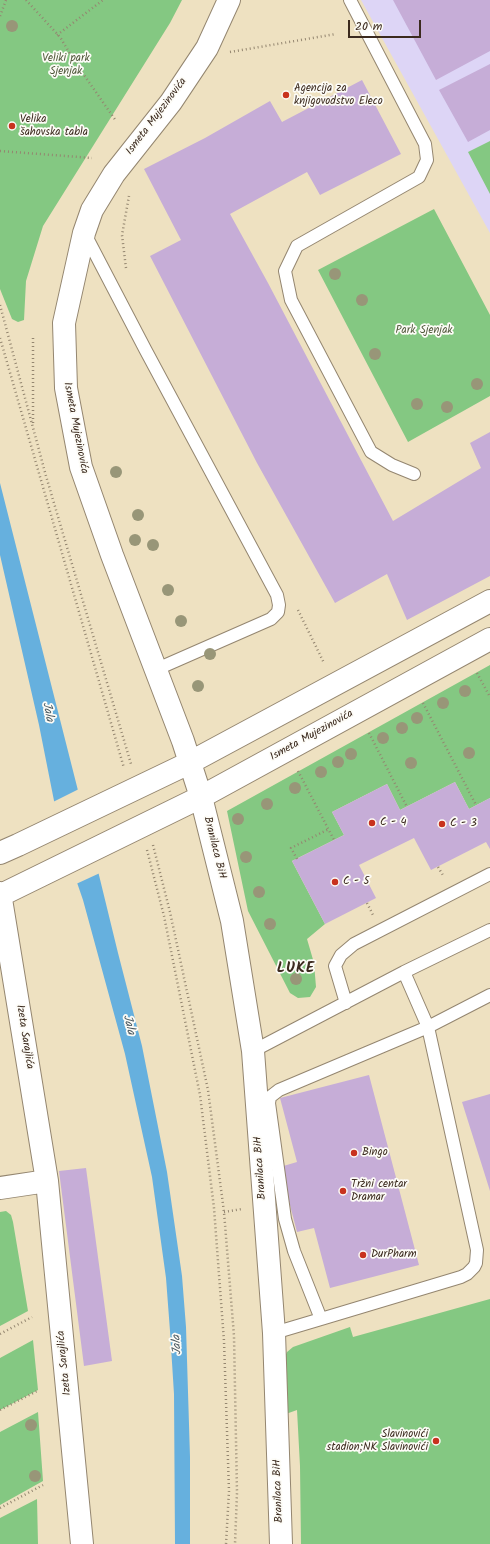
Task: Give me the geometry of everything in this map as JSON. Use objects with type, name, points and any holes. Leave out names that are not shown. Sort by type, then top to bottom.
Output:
[{"type":"street","name":"Ismeta Mujezinovića","points":[[189,763],[183,741],[157,669],[112,555],[81,467],[66,388],[64,323],[84,233],[92,210],[114,174],[171,102],[207,48],[229,0]]},
{"type":"street","points":[[9,849],[189,763],[490,601]]},
{"type":"street","name":"Ismeta Mujezinovića","points":[[0,894],[201,797],[490,639]]},
{"type":"street","name":"Branilaca BiH","points":[[189,763],[201,797],[232,922],[253,1051],[274,1333],[281,1544]]},
{"type":"street","name":"Izeta Sarajlića","points":[[0,894],[47,1181],[82,1544]]},
{"type":"street","points":[[0,1188],[47,1181]]},
{"type":"lane","points":[[350,0],[425,144],[427,160],[419,177],[297,246],[285,271],[291,300],[371,452],[392,465],[414,474]]},
{"type":"lane","points":[[84,233],[277,595],[279,605],[278,612],[271,619],[157,669]]},
{"type":"lane","points":[[346,1003],[335,966],[341,956],[354,944],[490,874]]},
{"type":"lane","points":[[253,1051],[404,972],[490,930]]},
{"type":"lane","points":[[274,1333],[461,1278],[468,1274],[476,1263],[477,1250],[428,1027],[404,972]]},
{"type":"lane","points":[[321,1319],[294,1250],[285,1220],[270,1111],[270,1097],[279,1090],[428,1027],[490,995]]},
{"type":"path","points":[[0,16],[6,0]]},
{"type":"path","points":[[26,0],[57,35],[116,121]]},
{"type":"path","points":[[57,35],[103,0]]},
{"type":"path","points":[[228,52],[336,34]]},
{"type":"path","points":[[0,151],[92,158]]},
{"type":"path","points":[[126,273],[122,236],[129,197],[132,190]]},
{"type":"path","points":[[0,305],[131,791]]},
{"type":"path","points":[[0,338],[131,791]]},
{"type":"path","points":[[33,338],[33,427]]},
{"type":"path","points":[[295,605],[327,669]]},
{"type":"path","points":[[474,667],[490,698]]},
{"type":"path","points":[[420,697],[476,806]]},
{"type":"path","points":[[366,727],[407,807]]},
{"type":"path","points":[[295,764],[334,840]]},
{"type":"path","points":[[140,827],[172,920],[208,1090],[224,1212],[234,1336],[237,1493],[235,1544]]},
{"type":"path","points":[[140,827],[164,916],[200,1095],[214,1208],[224,1342],[229,1491],[226,1544]]},
{"type":"path","points":[[297,859],[292,848],[329,829]]},
{"type":"path","points":[[224,1212],[247,1208]]},
{"type":"path","points":[[0,1334],[32,1317]]},
{"type":"path","points":[[0,1410],[39,1390]]},
{"type":"path","points":[[0,1508],[43,1485]]},
{"type":"shaded area","points":[[361,0],[490,0],[490,233]]},
{"type":"green space","name":"Veliki park Sjenjak","points":[[0,0],[182,0],[170,23],[43,226],[26,281],[24,320],[18,322],[12,319],[0,289]]},
{"type":"green space","points":[[490,141],[490,194],[468,152]]},
{"type":"green space","name":"Park Sjenjak","points":[[434,209],[490,315],[490,396],[408,442],[318,270]]},
{"type":"green space","points":[[490,665],[490,798],[469,809],[455,782],[400,810],[387,784],[332,812],[344,835],[292,861],[325,924],[307,939],[314,963],[316,987],[310,997],[298,998],[290,993],[248,911],[227,811]]},
{"type":"green space","points":[[6,1211],[11,1215],[13,1222],[28,1311],[0,1326],[0,1212]]},
{"type":"green space","points":[[490,1299],[490,1544],[301,1544],[300,1466],[297,1410],[283,1415],[282,1363],[287,1352],[293,1347],[350,1327],[353,1337]]},
{"type":"green space","points":[[33,1340],[38,1390],[0,1410],[0,1358]]},
{"type":"green space","points":[[38,1412],[43,1481],[0,1505],[0,1432]]},
{"type":"green space","points":[[37,1499],[38,1544],[0,1544],[0,1518]]},
{"type":"water","name":"Jala","points":[[0,483],[142,1046],[167,1172],[182,1276],[186,1327],[190,1457],[190,1544],[175,1544],[174,1394],[166,1278],[152,1177],[125,1054],[83,900],[61,836],[39,725],[0,555]]},
{"type":"pier","points":[[79,789],[100,873],[76,884],[59,836],[53,802]]},
{"type":"building","points":[[393,0],[490,0],[490,51],[436,80]]},
{"type":"building","points":[[490,64],[490,130],[468,142],[439,90]]},
{"type":"building","points":[[362,80],[401,154],[320,195],[307,172],[230,214],[268,283],[393,521],[481,468],[470,443],[490,432],[490,576],[407,620],[387,574],[335,603],[257,463],[150,256],[181,240],[144,169],[205,138],[270,101],[282,122]]},
{"type":"building","points":[[455,782],[469,809],[490,798],[490,849],[486,842],[431,870],[414,838],[359,865],[376,898],[325,924],[292,861],[344,835],[332,812],[387,784],[400,810]]},
{"type":"building","name":"Tržni centar Dramar","points":[[369,1075],[419,1265],[330,1288],[314,1228],[297,1232],[280,1167],[297,1162],[280,1098]]},
{"type":"building","points":[[490,1094],[490,1191],[462,1102]]},
{"type":"building","points":[[86,1168],[112,1361],[84,1366],[59,1171]]},
{"type":"place","name":"Agencija za knjigovodstvo Eleco","points":[[286,95]]},
{"type":"place","name":"Velika šahovska tabla","points":[[12,126]]},
{"type":"place","name":"C - 4","points":[[372,823]]},
{"type":"place","name":"C - 3","points":[[442,824]]},
{"type":"place","name":"C - 5","points":[[335,882]]},
{"type":"place","name":"Bingo","points":[[354,1153]]},
{"type":"place","name":"Tržni centar Dramar","points":[[343,1191]]},
{"type":"place","name":"DurPharm","points":[[363,1255]]},
{"type":"place","name":"Slavinovići stadion;NK Slavinovići","points":[[436,1441]]},
{"type":"district","name":"LUKE","points":[[296,969]]}]
